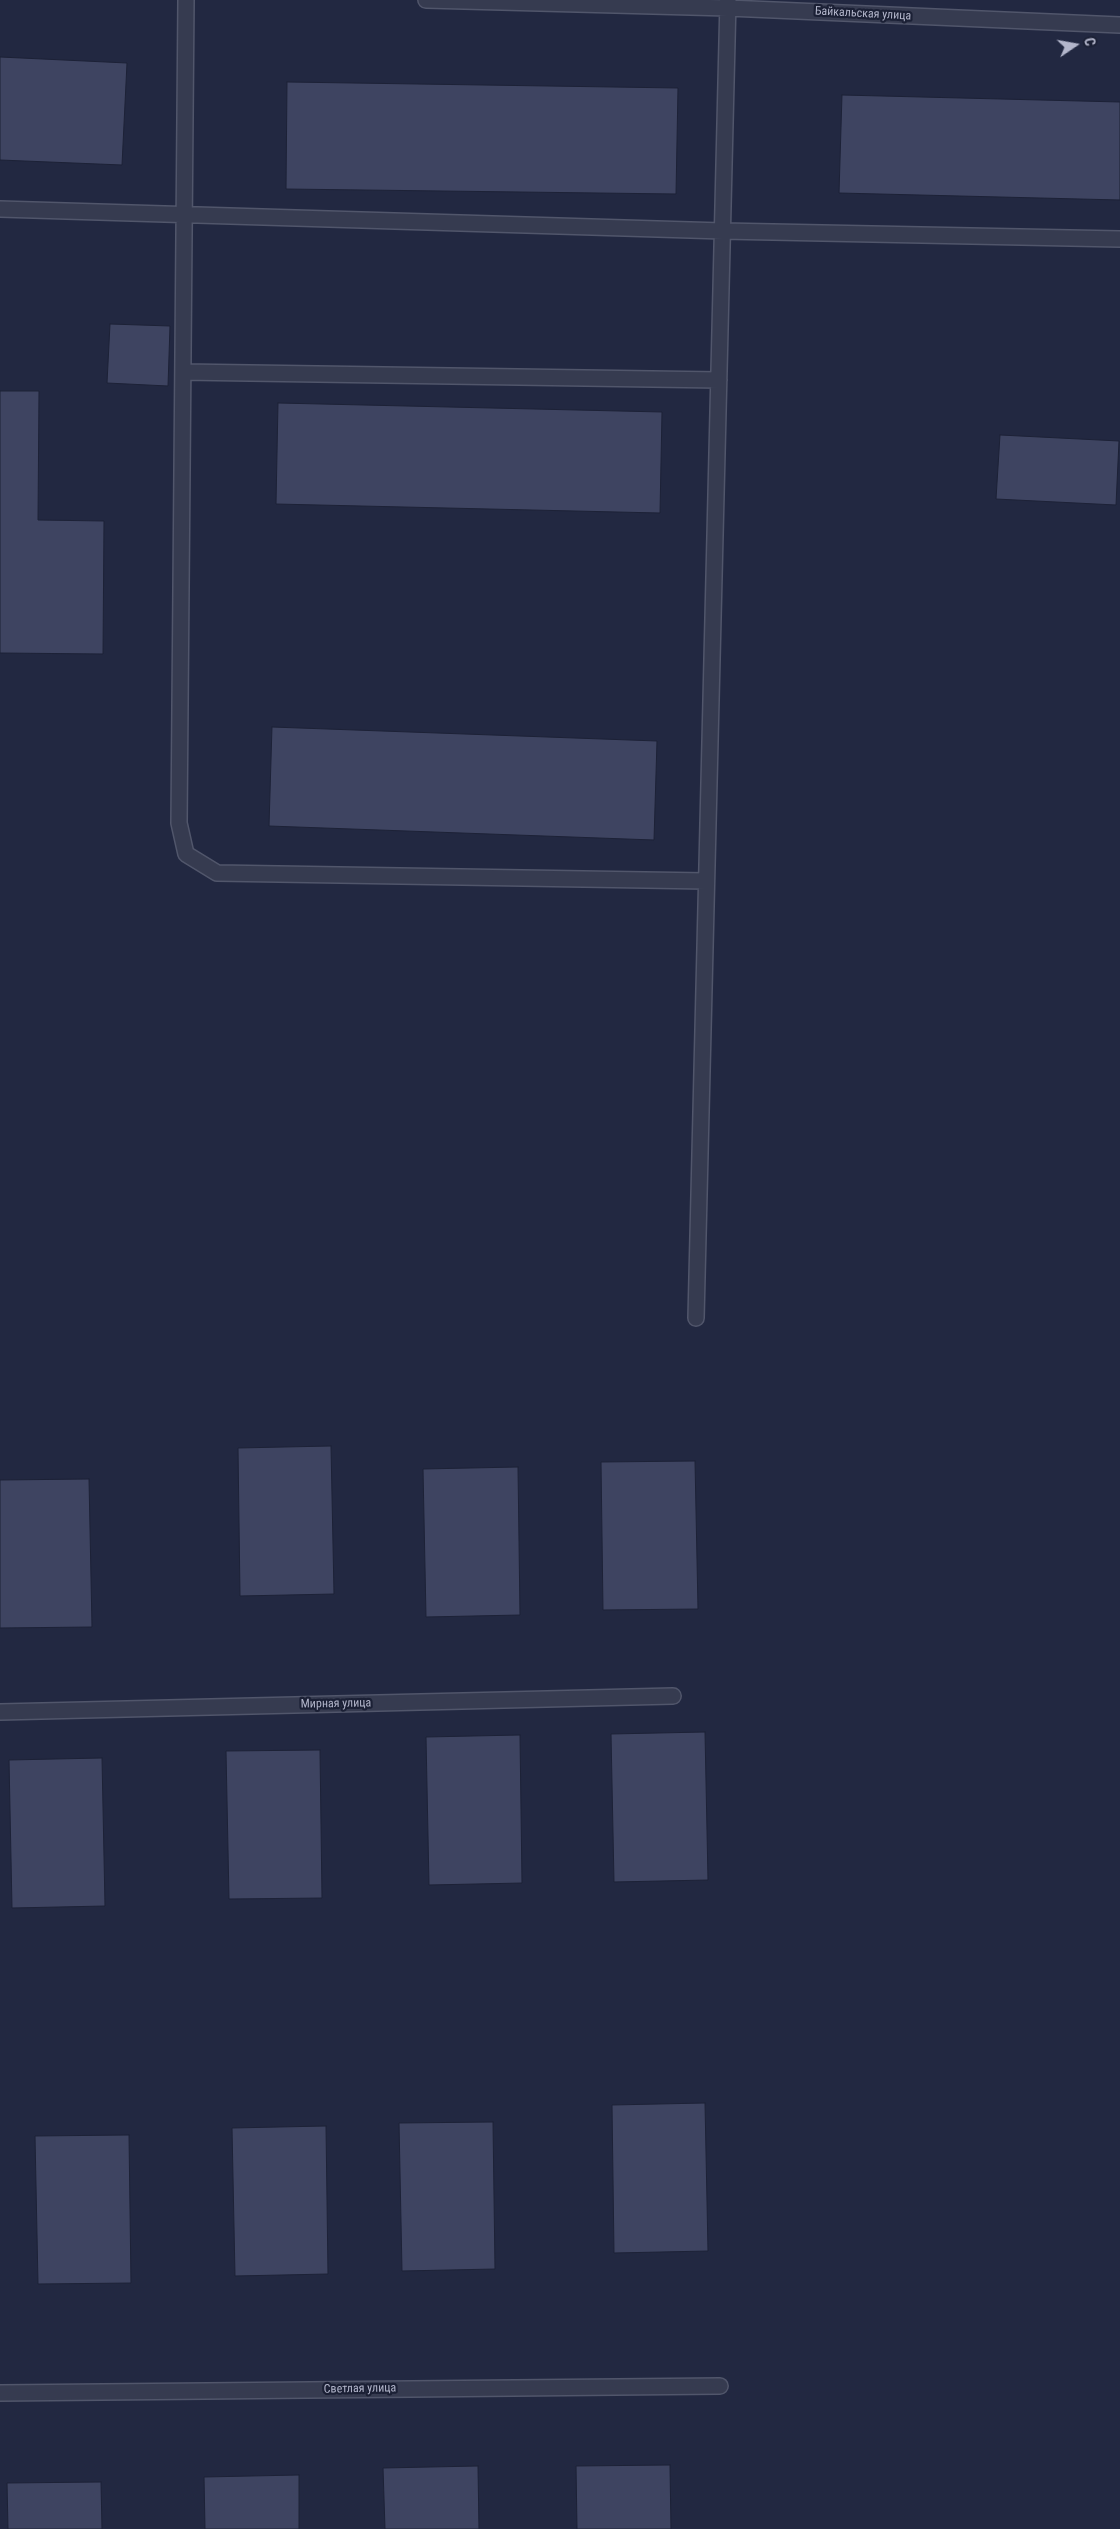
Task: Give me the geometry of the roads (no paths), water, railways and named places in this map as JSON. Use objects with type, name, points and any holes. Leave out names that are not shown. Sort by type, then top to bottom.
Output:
[{"type":"street","points":[[186,0],[180,823],[186,854],[217,873],[706,881]]},
{"type":"street","name":"Байкальская улица","points":[[426,0],[728,4],[1120,25]]},
{"type":"street","points":[[696,1318],[728,4]]},
{"type":"street","points":[[0,209],[723,231],[1120,239]]},
{"type":"street","points":[[183,372],[719,380]]},
{"type":"street","name":"Мирная улица","points":[[0,1712],[673,1696]]},
{"type":"street","name":"Светлая улица","points":[[0,2393],[720,2386]]}]
